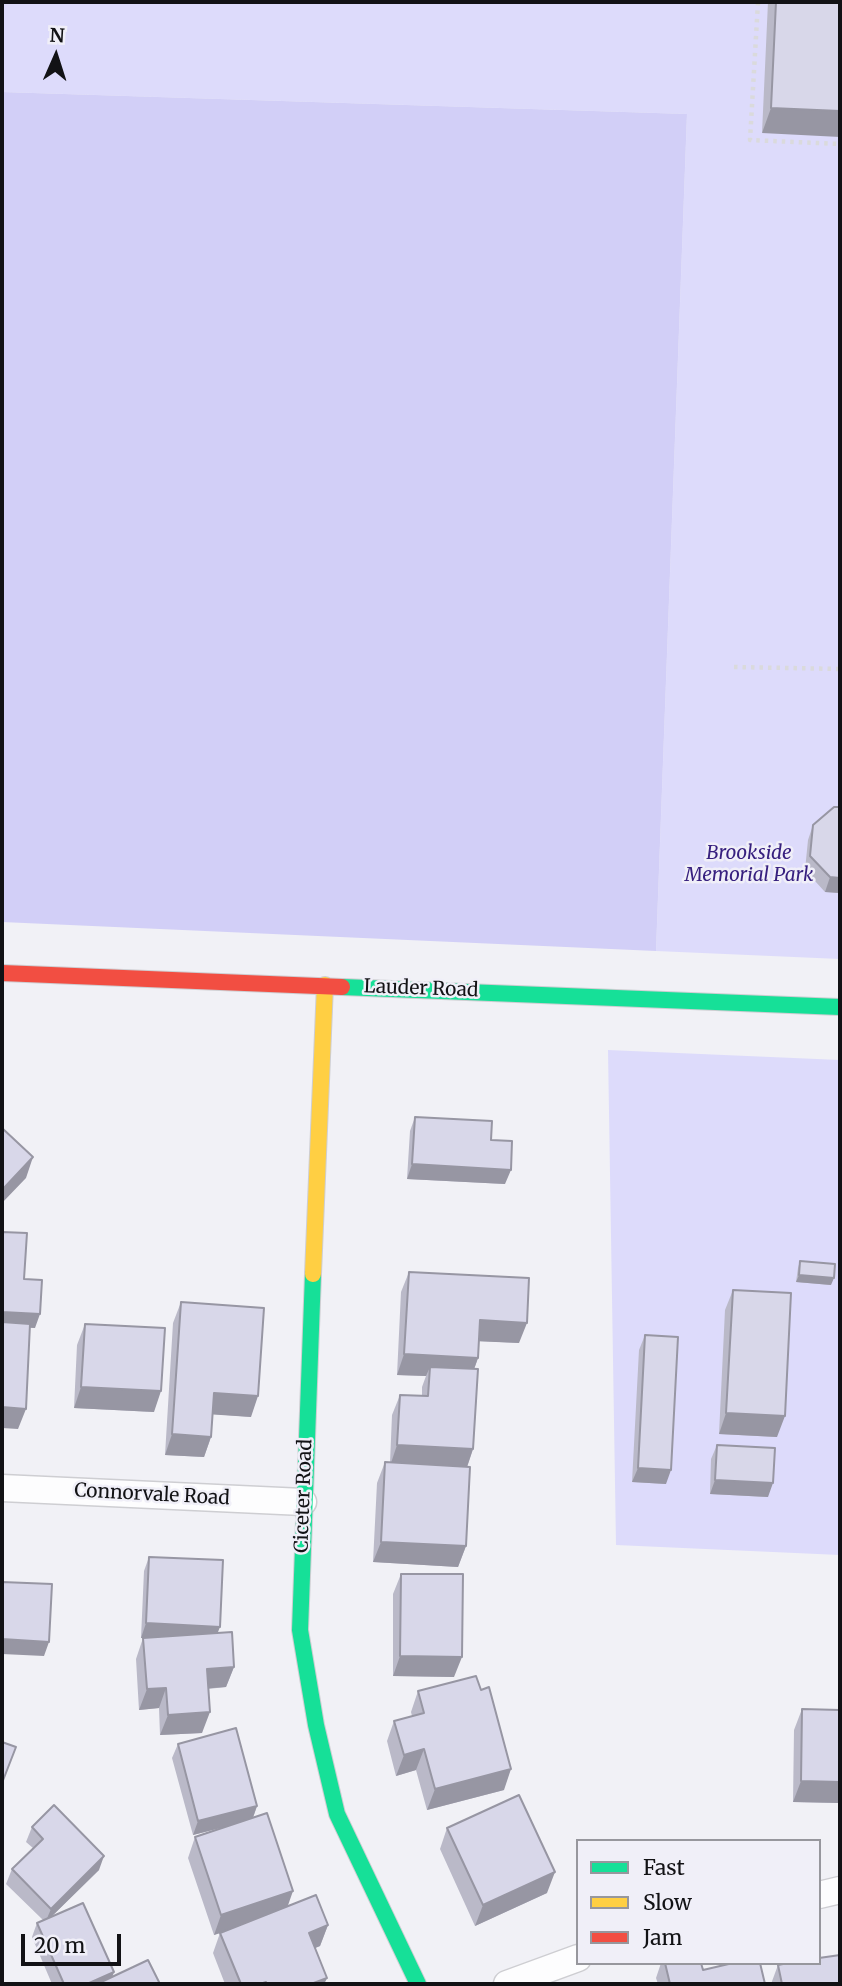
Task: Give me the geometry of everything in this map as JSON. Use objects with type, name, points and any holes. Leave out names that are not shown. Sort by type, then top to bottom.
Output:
[{"type":"street","name":"Lauder Road","points":[[2,973],[840,1007]]},
{"type":"street","name":"Ciceter Road","points":[[325,985],[300,1630],[316,1725],[337,1814],[418,1984]]},
{"type":"street","name":"Connorvale Road","points":[[2,1488],[303,1502]]},
{"type":"street","points":[[821,1895],[840,1890]]},
{"type":"street","points":[[507,1984],[576,1959]]},
{"type":"path","points":[[758,2],[750,140],[840,144]]},
{"type":"path","points":[[734,667],[840,669]]},
{"type":"green space","name":"Brookside Memorial Park","points":[[2,2],[840,2],[840,959],[656,951],[687,114],[2,92]]},
{"type":"green space","points":[[608,1050],[840,1060],[840,1555],[616,1545]]},
{"type":"shaded area","points":[[2,92],[687,114],[656,951],[2,922]]},
{"type":"building","points":[[776,2],[840,2],[840,111],[771,108]]},
{"type":"building","points":[[834,807],[840,807],[840,878],[830,877],[810,856],[813,825]]},
{"type":"building","points":[[415,1117],[492,1121],[491,1140],[512,1141],[511,1170],[412,1164]]},
{"type":"building","points":[[2,1128],[33,1157],[2,1190]]},
{"type":"building","points":[[2,1232],[27,1233],[24,1279],[42,1280],[40,1314],[2,1312]]},
{"type":"building","points":[[800,1261],[835,1264],[834,1278],[799,1275]]},
{"type":"building","points":[[409,1272],[529,1278],[527,1323],[480,1320],[478,1358],[404,1354]]},
{"type":"building","points":[[733,1290],[791,1293],[785,1416],[726,1413]]},
{"type":"building","points":[[181,1302],[264,1308],[258,1396],[214,1393],[211,1437],[172,1434]]},
{"type":"building","points":[[2,1322],[30,1324],[26,1409],[2,1407]]},
{"type":"building","points":[[85,1324],[165,1328],[161,1391],[81,1387]]},
{"type":"building","points":[[645,1335],[678,1337],[671,1470],[638,1468]]},
{"type":"building","points":[[430,1367],[478,1369],[473,1449],[397,1445],[400,1395],[428,1396]]},
{"type":"building","points":[[717,1445],[775,1448],[773,1483],[715,1480]]},
{"type":"building","points":[[385,1462],[470,1467],[466,1546],[381,1542]]},
{"type":"building","points":[[149,1557],[223,1560],[220,1627],[146,1623]]},
{"type":"building","points":[[401,1574],[463,1574],[462,1657],[400,1656]]},
{"type":"building","points":[[2,1582],[52,1584],[49,1642],[2,1639]]},
{"type":"building","points":[[232,1632],[234,1667],[207,1669],[210,1712],[168,1715],[166,1688],[147,1689],[143,1638]]},
{"type":"building","points":[[476,1676],[481,1690],[489,1687],[511,1769],[435,1789],[424,1749],[404,1755],[394,1721],[424,1713],[418,1691]]},
{"type":"building","points":[[802,1709],[840,1710],[840,1782],[801,1781]]},
{"type":"building","points":[[236,1728],[257,1806],[198,1821],[178,1744]]},
{"type":"building","points":[[2,1742],[16,1747],[2,1783]]},
{"type":"building","points":[[519,1795],[555,1872],[483,1905],[447,1828]]},
{"type":"building","points":[[54,1805],[104,1856],[51,1909],[12,1869],[43,1839],[32,1827]]},
{"type":"building","points":[[267,1813],[293,1891],[221,1915],[195,1837]]},
{"type":"building","points":[[316,1895],[328,1925],[309,1933],[327,1978],[311,1984],[241,1984],[220,1933]]},
{"type":"building","points":[[83,1903],[114,1972],[87,1984],[64,1984],[37,1923]]},
{"type":"building","points":[[840,1955],[840,1984],[782,1984],[778,1965],[821,1965],[821,1958]]},
{"type":"building","points":[[148,1960],[160,1984],[97,1984]]},
{"type":"building","points":[[665,1965],[702,1965],[703,1970],[724,1965],[760,1965],[765,1984],[670,1984]]},
{"type":"traffic: fast","points":[[342,987],[840,1007]]},
{"type":"traffic: fast","points":[[313,1274],[300,1630],[316,1725],[337,1814],[418,1984]]},
{"type":"traffic: slow","points":[[313,1274],[325,985]]},
{"type":"traffic: jam","points":[[2,973],[342,987]]}]
